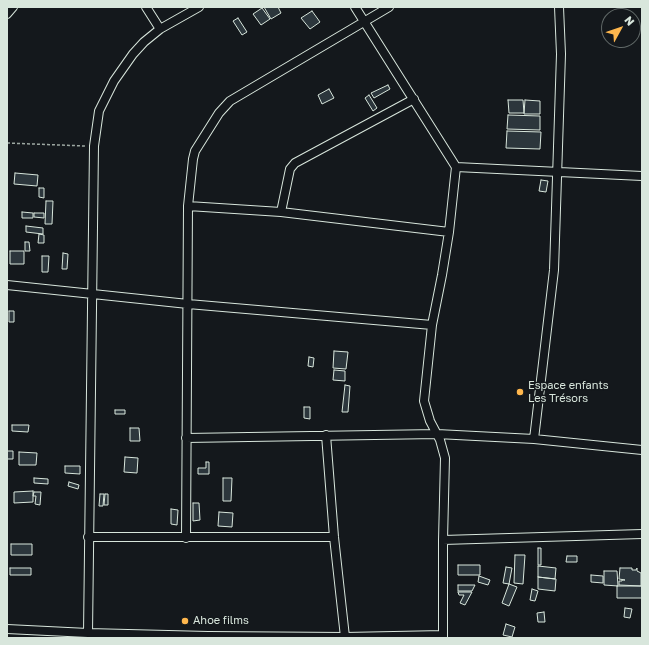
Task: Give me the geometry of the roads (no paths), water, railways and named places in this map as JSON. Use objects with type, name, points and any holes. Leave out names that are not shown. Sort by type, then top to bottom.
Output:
[{"type":"street","points":[[7,14],[12,7]]},
{"type":"street","points":[[146,7],[160,28]]},
{"type":"street","points":[[88,633],[94,146],[100,111],[114,81],[133,54],[144,42],[160,28],[200,7]]},
{"type":"street","points":[[7,629],[208,637],[443,637],[443,540],[446,458],[437,434],[430,421],[424,400],[432,325],[449,232],[456,167],[355,7]]},
{"type":"street","points":[[186,538],[188,206],[195,151],[219,113],[230,101],[389,7]]},
{"type":"street","points":[[534,439],[554,270],[561,54],[559,7]]},
{"type":"street","points":[[281,212],[290,168],[295,162],[414,99]]},
{"type":"street","points":[[456,167],[642,176]]},
{"type":"street","points":[[188,206],[281,212],[449,232]]},
{"type":"street","points":[[7,285],[188,304],[432,325]]},
{"type":"street","points":[[186,438],[437,434],[534,439],[642,450]]},
{"type":"street","points":[[326,435],[334,537],[345,637]]},
{"type":"street","points":[[443,540],[642,534]]},
{"type":"street","points":[[88,537],[334,537]]},
{"type":"place","name":"Espace enfants Les Trésors","points":[[520,392]]},
{"type":"place","name":"Ahoe films","points":[[185,621]]}]
